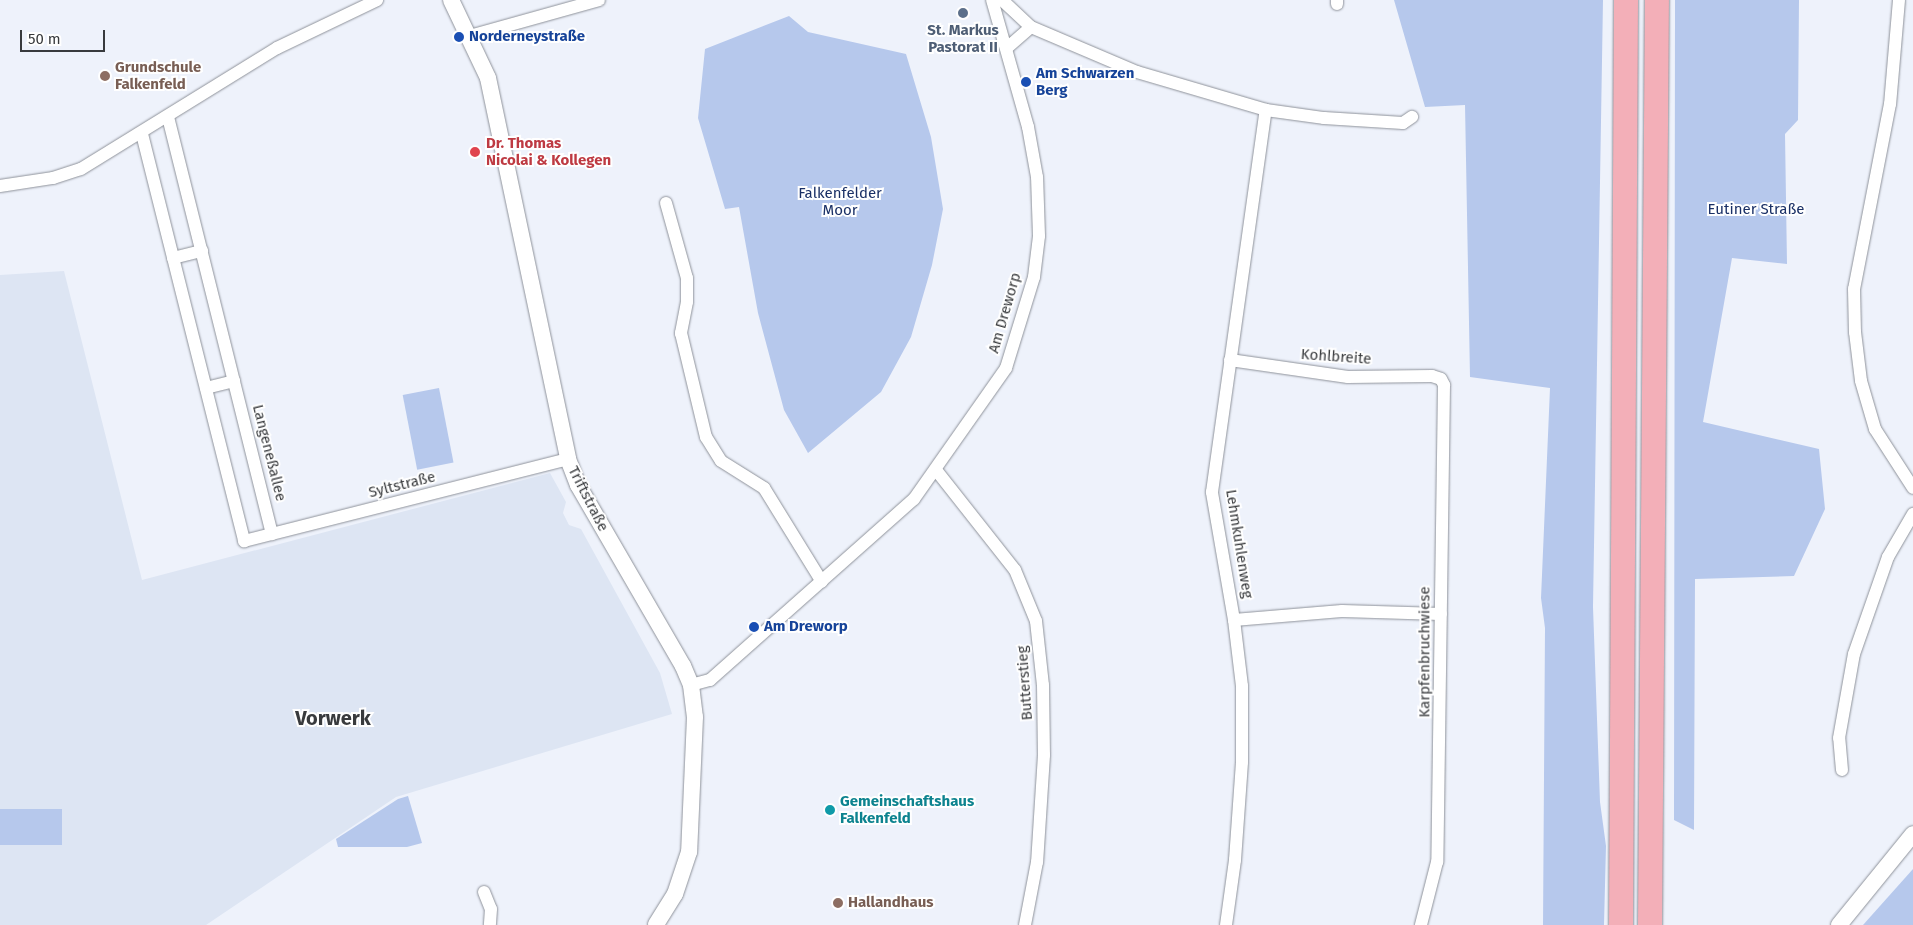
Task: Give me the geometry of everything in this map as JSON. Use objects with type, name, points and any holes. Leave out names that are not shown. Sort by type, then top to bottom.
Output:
[{"type":"highway","points":[[1621,925],[1626,0]]},
{"type":"highway","points":[[1650,925],[1656,0]]},
{"type":"street","points":[[0,186],[53,178],[81,169],[142,134],[277,48],[377,0]]},
{"type":"street","name":"Triftstraße","points":[[451,0],[470,36],[488,78],[506,154],[568,459],[578,485],[683,666],[691,685],[695,716],[689,852],[675,894],[656,925]]},
{"type":"street","points":[[470,36],[599,0]]},
{"type":"street","name":"Am Dreworp","points":[[691,685],[710,680],[914,499],[1006,368],[1034,277],[1039,236],[1037,177],[1008,48],[992,0]]},
{"type":"street","points":[[1002,0],[1031,27],[1137,72],[1266,110],[1324,118],[1403,123],[1412,117]]},
{"type":"street","points":[[1899,0],[1890,104],[1854,289],[1854,332],[1861,381],[1875,429],[1913,488]]},
{"type":"street","points":[[1008,48],[1031,27]]},
{"type":"street","name":"Lehmkuhlenweg","points":[[1226,925],[1235,860],[1242,762],[1242,686],[1234,620],[1212,492],[1266,110]]},
{"type":"street","name":"Langeneßallee","points":[[168,117],[272,534]]},
{"type":"street","points":[[142,134],[206,388],[234,380]]},
{"type":"street","points":[[666,203],[687,278],[687,302],[681,333],[706,438],[721,462],[764,488],[822,582]]},
{"type":"street","points":[[173,258],[202,251]]},
{"type":"street","name":"Kohlbreite","points":[[1230,360],[1348,377],[1441,379]]},
{"type":"street","name":"Karpfenbruchwiese","points":[[1421,925],[1437,862],[1444,385],[1441,379]]},
{"type":"street","name":"Syltstraße","points":[[206,388],[244,541],[568,459]]},
{"type":"street","name":"Butterstieg","points":[[936,470],[1015,570],[1036,621],[1043,685],[1044,755],[1037,862],[1025,925]]},
{"type":"street","points":[[1842,770],[1839,738],[1854,654],[1888,557],[1913,514]]},
{"type":"street","points":[[1234,620],[1342,611],[1441,614]]},
{"type":"street","points":[[1839,925],[1913,834]]},
{"type":"street","points":[[484,892],[491,909],[490,925]]},
{"type":"shaded area","points":[[64,271],[142,580],[550,473],[566,502],[563,513],[569,525],[581,529],[660,673],[672,714],[396,797],[206,925],[0,925],[0,275]]},
{"type":"green space","points":[[1394,0],[1603,0],[1593,607],[1600,802],[1606,846],[1604,925],[1543,925],[1545,628],[1541,598],[1550,388],[1470,377],[1465,105],[1425,107]]},
{"type":"green space","name":"Eutiner Straße","points":[[1675,0],[1799,0],[1798,120],[1785,134],[1787,264],[1732,258],[1703,422],[1819,449],[1825,509],[1794,576],[1695,579],[1694,830],[1674,820]]},
{"type":"green space","name":"Falkenfelder Moor","points":[[789,16],[808,32],[906,54],[931,137],[943,209],[932,265],[911,337],[881,392],[808,453],[784,410],[758,313],[739,207],[725,209],[698,118],[705,49]]},
{"type":"green space","points":[[439,388],[454,463],[417,470],[403,395]]},
{"type":"green space","points":[[408,796],[422,843],[407,847],[338,847],[336,839],[398,799]]},
{"type":"green space","points":[[0,809],[62,809],[62,845],[0,845]]},
{"type":"green space","points":[[1913,869],[1913,925],[1863,925]]},
{"type":"place","name":"St. Markus Pastorat II","points":[[963,13]]},
{"type":"place","name":"Norderneystraße","points":[[459,37]]},
{"type":"place","name":"Grundschule Falkenfeld","points":[[105,76]]},
{"type":"place","name":"Am Schwarzen Berg","points":[[1026,82]]},
{"type":"place","name":"Dr. Thomas Nicolai & Kollegen","points":[[475,152]]},
{"type":"place","name":"Am Dreworp","points":[[754,627]]},
{"type":"place","name":"Gemeinschaftshaus Falkenfeld","points":[[830,810]]},
{"type":"place","name":"Hallandhaus","points":[[838,903]]},
{"type":"district","name":"Vorwerk","points":[[333,718]]}]
